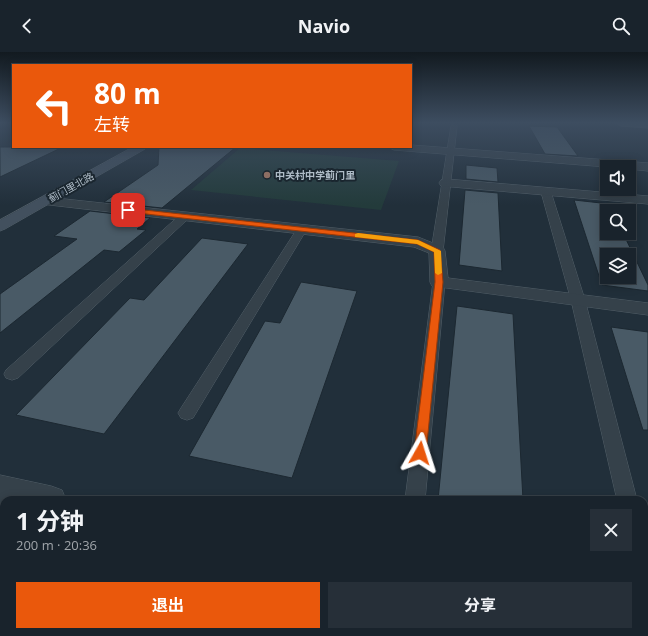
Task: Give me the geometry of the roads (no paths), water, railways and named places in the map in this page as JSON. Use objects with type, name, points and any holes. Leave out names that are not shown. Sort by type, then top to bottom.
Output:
[{"type":"street","name":"蓟门里北路","points":[[0,226],[135,150]]},
{"type":"street","points":[[432,150],[452,152],[565,171],[648,167]]},
{"type":"street","points":[[546,192],[568,184],[565,171]]},
{"type":"street","points":[[446,183],[648,200]]},
{"type":"street","points":[[46,201],[418,242],[437,251],[439,282],[648,309]]},
{"type":"lane","points":[[437,251],[446,183],[452,152]]},
{"type":"lane","points":[[546,192],[578,300],[627,496]]},
{"type":"lane","points":[[12,374],[185,216]]},
{"type":"lane","points":[[187,413],[302,229]]},
{"type":"lane","points":[[415,496],[439,282]]},
{"type":"place","name":"中关村中学蓟门里","points":[[267,175]]}]
